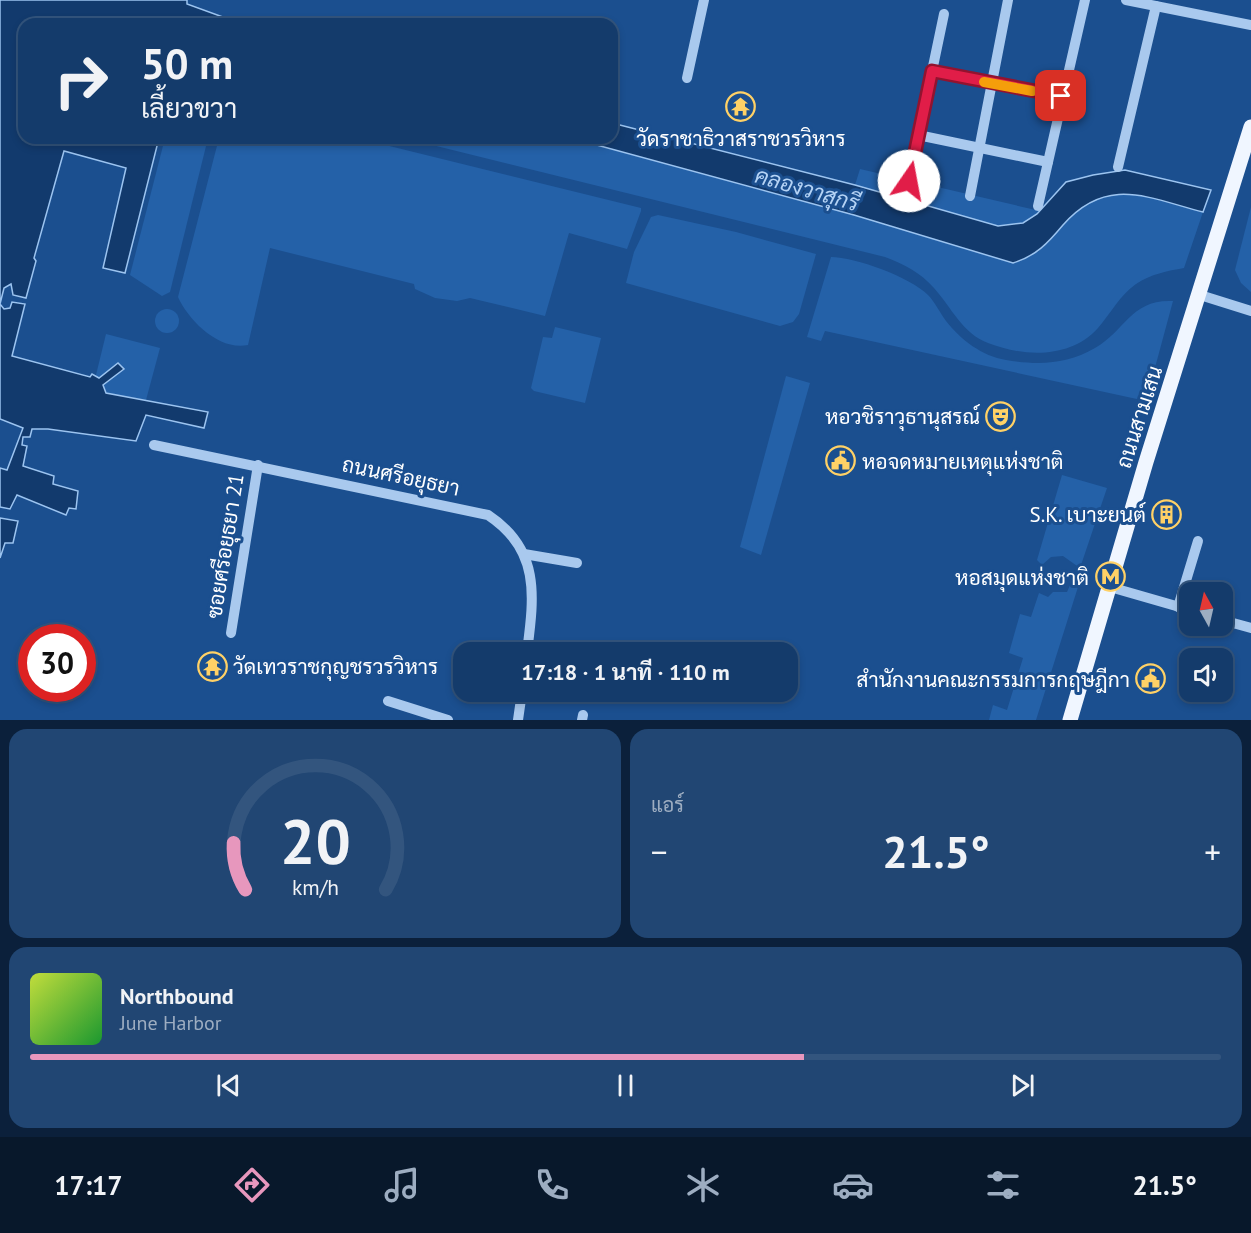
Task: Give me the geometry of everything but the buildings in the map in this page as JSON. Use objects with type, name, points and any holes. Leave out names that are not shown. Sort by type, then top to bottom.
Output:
[{"type":"main road","name":"ถนนสามเสน","points":[[1070,720],[1146,462],[1251,127]]},
{"type":"street","points":[[687,78],[704,0]]},
{"type":"street","points":[[970,196],[1008,0]]},
{"type":"street","points":[[1038,206],[1061,96],[1085,0]]},
{"type":"street","points":[[1126,0],[1251,25]]},
{"type":"street","points":[[1118,167],[1156,6]]},
{"type":"street","points":[[909,181],[944,14]]},
{"type":"street","points":[[932,71],[1061,96]]},
{"type":"street","points":[[918,135],[1048,162]]},
{"type":"street","points":[[1200,295],[1251,311]]},
{"type":"street","name":"ถนนศรีอยุธยา","points":[[154,445],[488,515],[507,527],[524,554],[533,594],[528,642]]},
{"type":"street","name":"ซอยศรีอยุธยา 21","points":[[231,633],[258,465]]},
{"type":"street","points":[[1110,587],[1178,607],[1198,541]]},
{"type":"street","points":[[524,554],[577,562]]},
{"type":"street","points":[[1233,623],[1251,628]]},
{"type":"street","points":[[388,701],[448,720]]},
{"type":"street","points":[[518,720],[521,702]]},
{"type":"shaded area","points":[[163,144],[207,144],[170,292],[162,296],[130,275]]},
{"type":"shaded area","points":[[217,144],[381,144],[641,208],[627,249],[569,233],[545,316],[470,298],[457,301],[435,298],[415,289],[414,284],[270,248],[248,345],[237,346],[216,339],[197,324],[178,297]]},
{"type":"shaded area","points":[[428,144],[591,144],[854,215],[965,249],[1038,252],[1082,205],[1095,197],[1110,194],[1142,195],[1203,212],[1184,268],[1153,275],[1136,284],[1087,338],[1060,350],[1046,352],[1016,351],[979,339],[964,327],[924,278],[885,257]]},
{"type":"shaded area","points":[[860,169],[1040,211],[1023,223],[998,226],[855,185]]},
{"type":"shaded area","points":[[1251,207],[1251,292],[1241,283],[1235,270]]},
{"type":"shaded area","points":[[658,215],[736,232],[816,254],[799,314],[793,322],[780,326],[626,283],[634,252],[651,217]]},
{"type":"shaded area","points":[[831,257],[867,264],[909,281],[928,295],[946,321],[965,341],[989,355],[1018,362],[1063,361],[1084,354],[1106,341],[1138,310],[1147,305],[1173,301],[1146,401],[825,331],[821,341],[807,337]]},
{"type":"shaded area","points":[[167,309],[172,310],[178,316],[178,326],[172,332],[167,333],[162,332],[156,326],[155,321],[156,316],[162,310]]},
{"type":"shaded area","points":[[555,327],[601,338],[585,403],[534,391],[531,388],[543,337],[552,338]]},
{"type":"shaded area","points":[[106,334],[160,348],[146,400],[106,393],[96,375]]},
{"type":"shaded area","points":[[786,376],[810,383],[761,555],[740,547]]},
{"type":"shaded area","points":[[1062,475],[1107,488],[1080,568],[1063,556],[1051,557],[1042,565],[1037,560]]},
{"type":"shaded area","points":[[1071,583],[1078,587],[1036,720],[989,720],[993,705],[1007,710],[1023,658],[1009,653],[1020,614],[1031,617],[1039,593],[1048,597],[1053,592],[1067,592]]},
{"type":"water","points":[[0,0],[187,0],[187,4],[226,18],[18,18],[18,144],[157,144],[125,273],[103,268],[126,168],[64,151],[34,258],[36,261],[26,298],[13,295],[11,284],[4,288],[0,304]]},
{"type":"water","name":"คลองวาสุกรี","points":[[618,125],[855,185],[998,226],[1023,223],[1037,214],[1066,182],[1093,175],[1125,170],[1211,190],[1203,212],[1164,201],[1129,195],[1112,195],[1096,200],[1079,210],[1041,248],[1013,263],[854,215],[593,144],[618,144]]},
{"type":"water","points":[[12,302],[25,304],[12,356],[90,377],[92,374],[99,378],[118,363],[124,369],[103,385],[106,393],[208,412],[204,428],[146,415],[136,441],[48,429],[32,429],[30,437],[23,437],[22,445],[27,446],[23,466],[54,476],[53,484],[78,491],[76,509],[69,508],[66,515],[17,495],[10,509],[0,507],[0,468],[7,470],[23,428],[0,419],[0,304],[4,309],[10,308]]},
{"type":"water","points":[[0,518],[18,521],[13,543],[5,543],[0,558]]},
{"type":"slow traffic","points":[[984,82],[1032,91]]},
{"type":"place","name":"วัดราชาธิวาสราชวรวิหาร","points":[[741,107]]},
{"type":"place","name":"หอวชิราวุธานุสรณ์","points":[[1001,416]]},
{"type":"place","name":"หอจดหมายเหตุแห่งชาติ","points":[[841,461]]},
{"type":"place","name":"S.K. เบาะยนต์","points":[[1167,514]]},
{"type":"place","name":"หอสมุดแห่งชาติ","points":[[1110,577]]},
{"type":"place","name":"วัดเทวราชกุญชรวรวิหาร","points":[[212,666]]},
{"type":"place","name":"สำนักงานคณะกรรมการกฤษฎีกา","points":[[1151,679]]},
{"type":"route","points":[[909,181],[932,71],[1061,96]]}]
